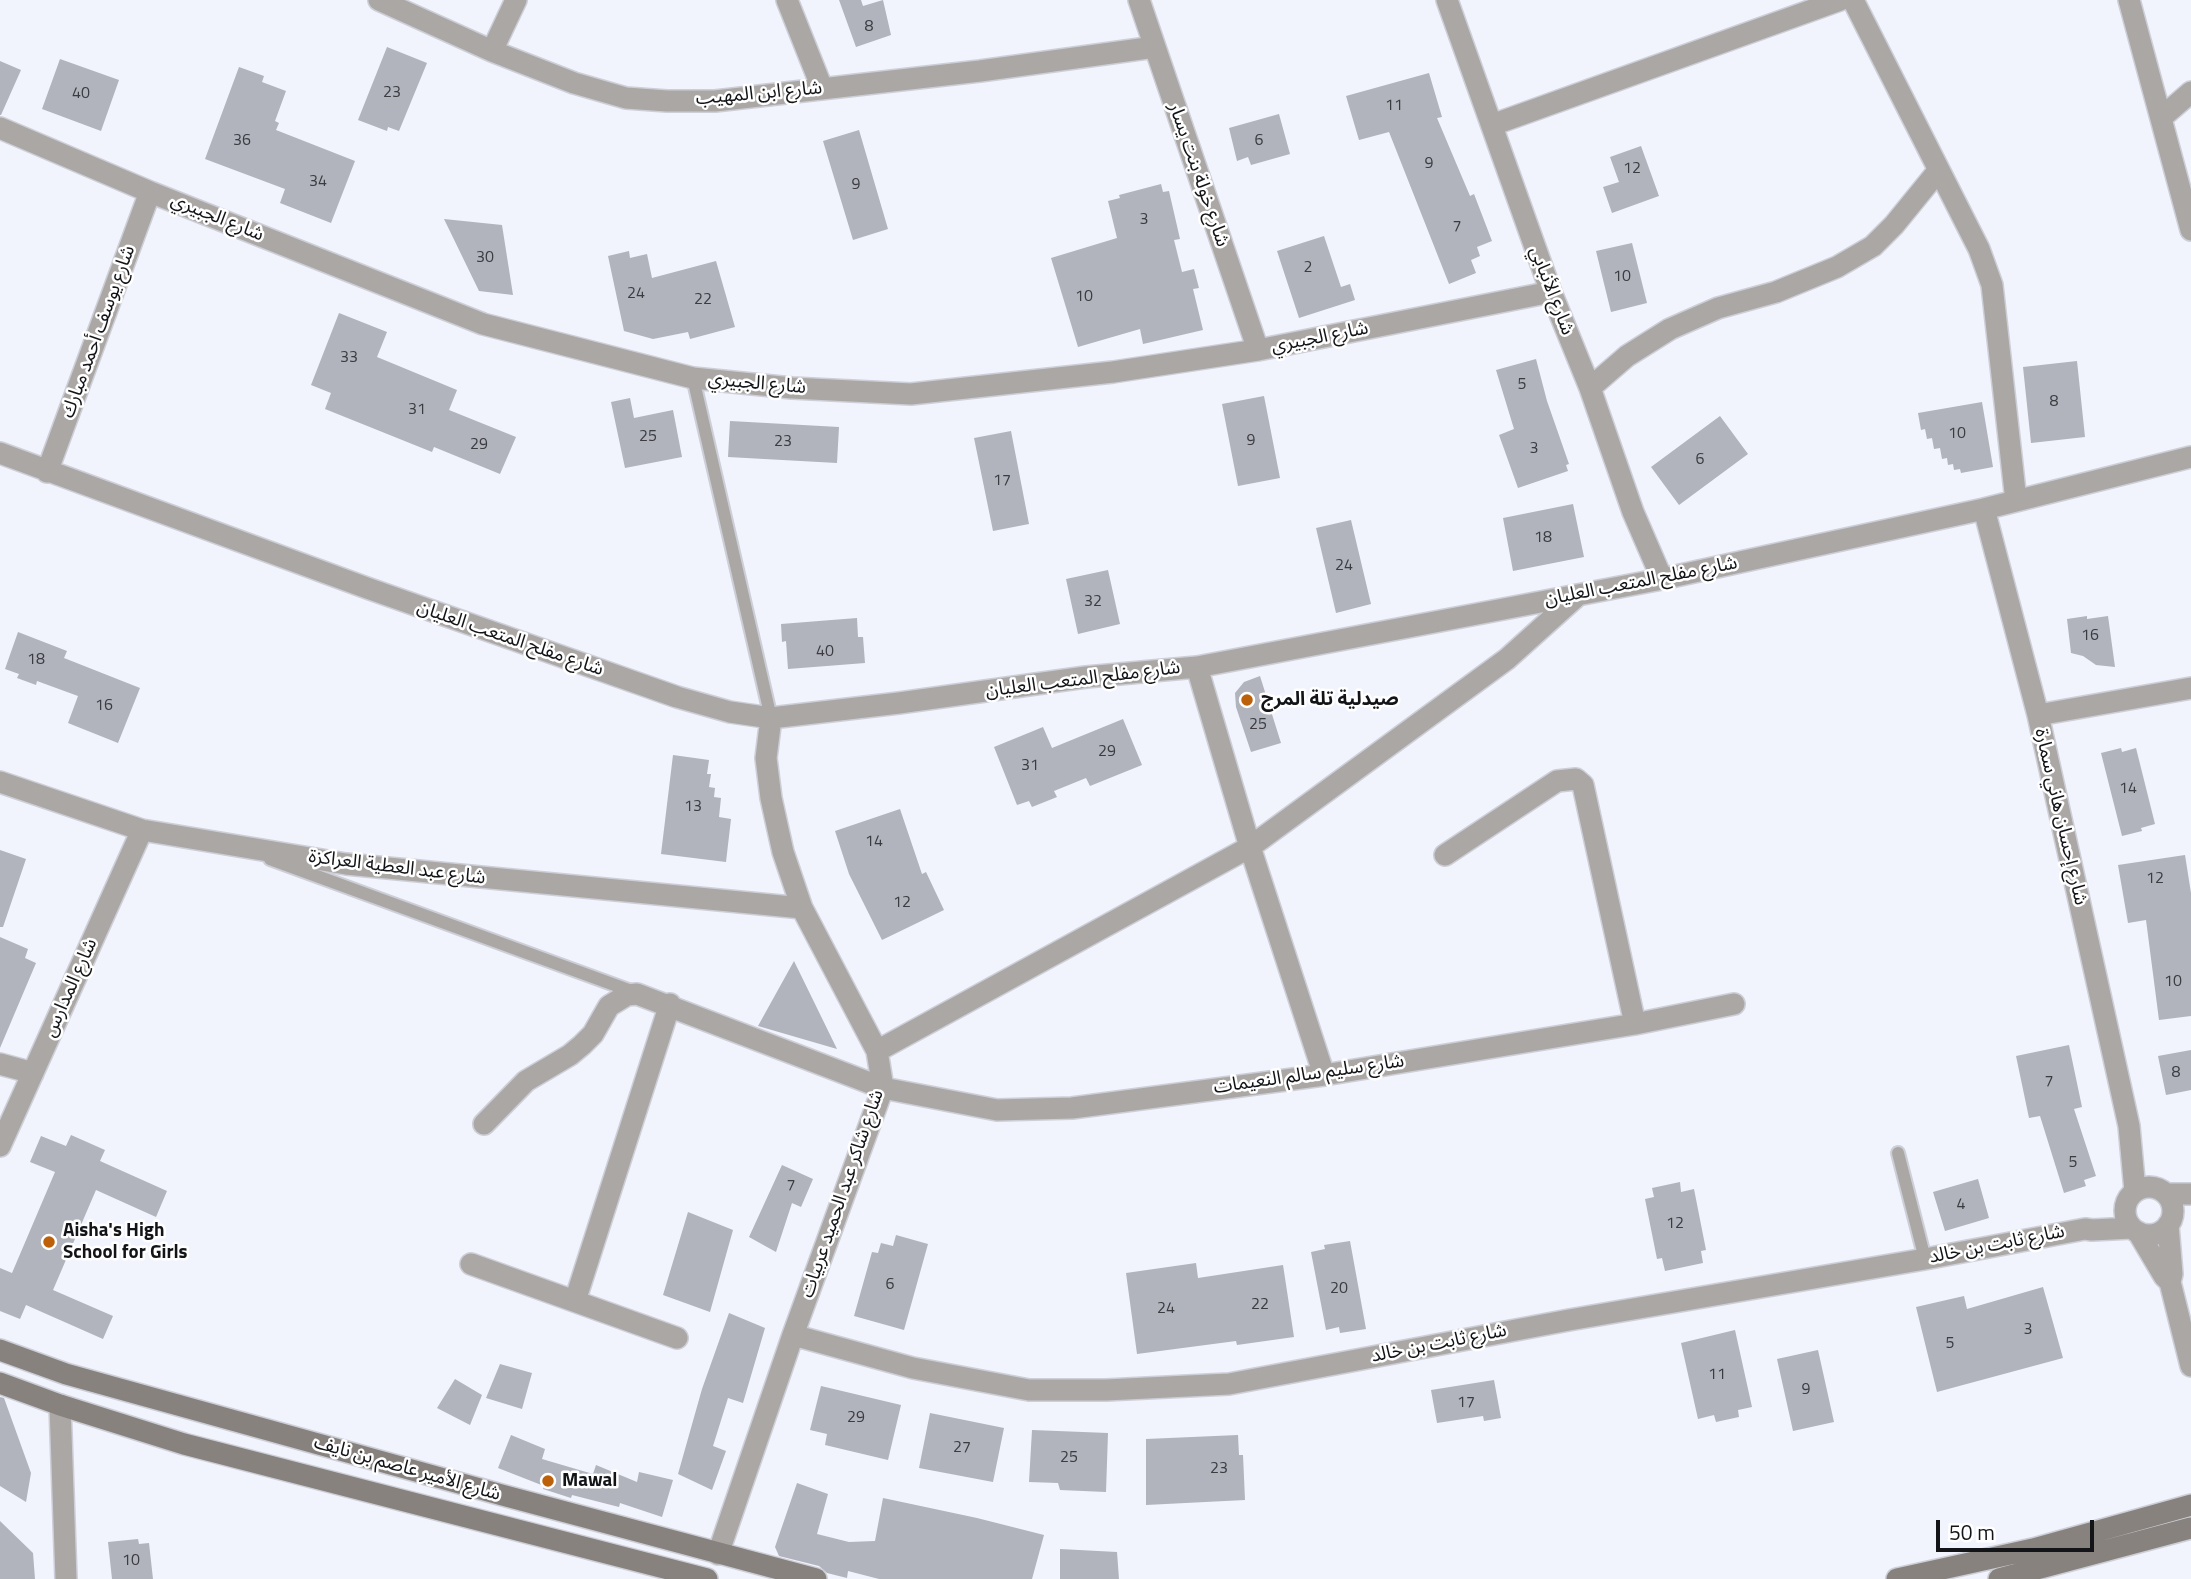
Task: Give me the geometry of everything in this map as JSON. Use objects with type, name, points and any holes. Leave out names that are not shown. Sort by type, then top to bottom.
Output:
[{"type":"main road","name":"شارع الأمير عاصم بن نايف","points":[[0,1350],[66,1374],[817,1579]]},
{"type":"main road","name":"شارع الأمير عاصم بن نايف","points":[[0,1383],[184,1444],[699,1578]]},
{"type":"main road","points":[[1897,1579],[2033,1549],[2191,1505]]},
{"type":"main road","points":[[1999,1579],[2191,1528]]},
{"type":"street","name":"شارع ابن المهيب","points":[[379,0],[492,51],[574,83],[626,98],[715,101],[980,71],[1155,47]]},
{"type":"street","points":[[492,51],[516,0]]},
{"type":"street","points":[[787,0],[821,88]]},
{"type":"street","name":"شارع خولة بنت يسار","points":[[1139,0],[1258,350]]},
{"type":"street","name":"شارع الأنبابي","points":[[1447,0],[1551,292],[1590,388],[1633,512],[1662,579]]},
{"type":"street","points":[[1492,125],[1840,0]]},
{"type":"street","points":[[1853,0],[1979,249],[1992,285],[2016,501]]},
{"type":"street","points":[[2129,0],[2191,230]]},
{"type":"street","points":[[2161,118],[2191,92]]},
{"type":"street","name":"شارع الجبيري","points":[[0,128],[150,192],[483,324],[692,378],[792,388],[911,394],[1113,372],[1258,350],[1551,292]]},
{"type":"street","points":[[1590,388],[1627,356],[1670,329],[1718,308],[1776,292],[1824,272],[1873,246],[1894,225],[1938,171]]},
{"type":"street","name":"شارع يوسف أحمد مبارك","points":[[47,472],[150,192]]},
{"type":"street","name":"شارع مفلح المتعب العليان","points":[[0,453],[677,697],[730,712],[771,718],[1086,677],[1196,667],[1662,579],[1984,509],[2191,457]]},
{"type":"street","name":"شارع إحسان هاني سمارة","points":[[1984,509],[2038,715],[2145,1194]]},
{"type":"street","points":[[877,1051],[1250,847],[1507,659],[1577,596]]},
{"type":"street","points":[[1196,667],[1250,847],[1324,1075]]},
{"type":"street","points":[[2038,715],[2191,688]]},
{"type":"street","name":"شارع شاكر عبد الحميد عربيات","points":[[718,1554],[793,1335],[883,1088],[877,1051],[803,908],[783,852],[771,798],[766,758],[771,718]]},
{"type":"street","points":[[1444,855],[1557,781],[1576,779],[1583,785],[1635,1024]]},
{"type":"street","name":"شارع عبد العطية العراكزة","points":[[0,782],[142,830],[346,864],[803,908]]},
{"type":"street","name":"شارع المدارس","points":[[0,1146],[142,830]]},
{"type":"street","points":[[484,1124],[526,1081],[582,1045],[593,1034],[609,1006],[627,995],[638,994]]},
{"type":"street","name":"شارع سليم سالم النعيمات","points":[[638,994],[670,1004],[883,1088],[997,1110],[1072,1108],[1324,1075],[1635,1024],[1734,1004]]},
{"type":"street","points":[[575,1301],[670,1004]]},
{"type":"street","points":[[0,1064],[33,1073]]},
{"type":"street","points":[[2170,1282],[2125,1213],[2145,1194],[2191,1194]]},
{"type":"street","points":[[2145,1194],[2173,1209],[2177,1217],[2170,1282],[2191,1366]]},
{"type":"street","name":"شارع ثابت بن خالد","points":[[2085,1229],[2145,1194]]},
{"type":"street","name":"شارع ثابت بن خالد","points":[[793,1335],[913,1368],[1029,1390],[1106,1390],[1229,1384],[1569,1320],[2085,1229],[2135,1230],[2155,1234],[2177,1217]]},
{"type":"street","points":[[471,1264],[677,1338]]},
{"type":"street","points":[[60,1405],[66,1579]]},
{"type":"lane","points":[[692,378],[771,718]]},
{"type":"lane","points":[[233,846],[638,994]]},
{"type":"lane","points":[[1898,1153],[1925,1259]]},
{"type":"building","points":[[839,0],[861,0],[863,6],[883,0],[891,35],[856,47]]},
{"type":"building","points":[[387,47],[427,63],[399,131],[388,127],[387,131],[358,120]]},
{"type":"building","points":[[60,59],[119,80],[101,131],[42,109]]},
{"type":"building","points":[[0,61],[21,70],[1,115],[0,115]]},
{"type":"building","points":[[239,67],[264,76],[262,82],[286,91],[275,121],[279,123],[276,130],[355,161],[331,223],[280,203],[285,189],[205,159]]},
{"type":"building","points":[[1429,73],[1442,117],[1437,118],[1470,196],[1474,194],[1492,241],[1477,247],[1480,256],[1471,260],[1476,273],[1449,284],[1389,132],[1359,140],[1346,96]]},
{"type":"building","points":[[1279,114],[1290,154],[1251,165],[1248,157],[1237,161],[1229,128]]},
{"type":"building","points":[[859,130],[888,229],[853,240],[823,141]]},
{"type":"building","points":[[1641,146],[1659,196],[1612,213],[1603,187],[1619,182],[1610,157]]},
{"type":"building","points":[[1161,184],[1163,192],[1169,191],[1180,239],[1174,240],[1182,272],[1194,269],[1199,288],[1193,289],[1203,330],[1143,344],[1140,329],[1078,347],[1051,258],[1117,238],[1108,201],[1120,198],[1119,195]]},
{"type":"building","points":[[444,219],[502,225],[513,295],[479,291]]},
{"type":"building","points":[[1324,236],[1341,287],[1350,284],[1355,300],[1299,318],[1277,251]]},
{"type":"building","points":[[1632,243],[1647,303],[1611,312],[1596,251]]},
{"type":"building","points":[[629,251],[630,258],[647,254],[652,278],[716,261],[735,327],[690,339],[688,332],[653,339],[624,331],[608,256]]},
{"type":"building","points":[[339,313],[387,332],[377,357],[457,390],[449,410],[516,437],[500,474],[434,447],[432,452],[325,409],[331,393],[311,385]]},
{"type":"building","points":[[1536,359],[1569,464],[1566,465],[1568,471],[1518,488],[1499,435],[1514,429],[1496,370]]},
{"type":"building","points":[[2077,361],[2085,437],[2031,443],[2023,367]]},
{"type":"building","points":[[1264,396],[1280,478],[1238,486],[1222,404]]},
{"type":"building","points":[[630,398],[634,418],[673,410],[682,457],[625,468],[611,402]]},
{"type":"building","points":[[1982,402],[1993,467],[1961,473],[1960,469],[1954,470],[1953,464],[1948,465],[1947,458],[1942,459],[1940,448],[1934,449],[1932,438],[1927,439],[1925,429],[1921,430],[1918,413]]},
{"type":"building","points":[[1720,416],[1748,454],[1679,505],[1651,467]]},
{"type":"building","points":[[730,421],[839,427],[837,463],[728,457]]},
{"type":"building","points":[[1011,431],[1029,524],[993,531],[974,438]]},
{"type":"building","points":[[1573,504],[1584,557],[1513,571],[1503,518]]},
{"type":"building","points":[[1351,520],[1371,604],[1336,613],[1316,528]]},
{"type":"building","points":[[1108,570],[1120,624],[1078,634],[1066,579]]},
{"type":"building","points":[[2087,616],[2087,619],[2108,616],[2115,667],[2096,665],[2083,656],[2071,653],[2067,619]]},
{"type":"building","points":[[857,618],[858,637],[863,637],[865,663],[788,669],[786,641],[782,642],[781,624]]},
{"type":"building","points":[[18,632],[67,651],[64,658],[140,688],[118,743],[68,723],[78,696],[37,681],[36,685],[17,678],[19,674],[5,669]]},
{"type":"building","points":[[1260,676],[1281,743],[1251,752],[1236,707],[1235,693],[1244,682]]},
{"type":"building","points":[[1123,719],[1142,765],[1090,786],[1086,778],[1054,791],[1057,797],[1032,807],[1029,801],[1017,805],[994,747],[1043,727],[1052,748]]},
{"type":"building","points":[[2121,748],[2122,752],[2136,748],[2155,824],[2141,828],[2142,831],[2122,836],[2101,753]]},
{"type":"building","points":[[673,755],[709,760],[709,787],[715,788],[714,797],[721,798],[719,817],[731,819],[726,862],[661,854]]},
{"type":"building","points":[[900,809],[922,874],[926,872],[944,910],[882,940],[849,874],[835,831]]},
{"type":"building","points":[[0,850],[26,859],[3,927],[0,927]]},
{"type":"building","points":[[2185,855],[2191,893],[2191,1016],[2159,1020],[2146,920],[2128,923],[2118,865]]},
{"type":"building","points":[[0,937],[28,949],[25,958],[36,963],[0,1048]]},
{"type":"building","points":[[794,961],[837,1049],[758,1026]]},
{"type":"building","points":[[2069,1045],[2082,1107],[2074,1109],[2096,1176],[2084,1180],[2086,1186],[2064,1193],[2040,1116],[2029,1118],[2016,1056]]},
{"type":"building","points":[[2191,1050],[2191,1090],[2166,1095],[2158,1056]]},
{"type":"building","name":"Aisha's High School for Girls","points":[[71,1135],[105,1150],[100,1161],[167,1191],[156,1217],[96,1190],[53,1290],[113,1316],[103,1339],[26,1305],[20,1319],[0,1311],[0,1268],[12,1273],[55,1172],[30,1162],[41,1136],[66,1146]]},
{"type":"building","points":[[782,1165],[813,1179],[801,1207],[792,1203],[776,1252],[749,1237]]},
{"type":"building","points":[[1978,1179],[1989,1218],[1945,1231],[1933,1192]]},
{"type":"building","points":[[1680,1182],[1681,1192],[1694,1189],[1706,1250],[1701,1251],[1703,1263],[1665,1271],[1662,1258],[1657,1259],[1645,1199],[1654,1197],[1652,1188]]},
{"type":"building","points":[[688,1212],[733,1230],[710,1312],[663,1295]]},
{"type":"building","points":[[896,1235],[928,1244],[904,1330],[854,1316],[872,1252],[878,1253],[881,1243],[893,1246]]},
{"type":"building","points":[[1350,1241],[1366,1329],[1340,1333],[1339,1327],[1326,1330],[1311,1252],[1325,1249],[1324,1245]]},
{"type":"building","points":[[1196,1263],[1198,1278],[1283,1265],[1294,1337],[1237,1345],[1236,1341],[1137,1354],[1126,1273]]},
{"type":"building","points":[[2043,1287],[2063,1358],[1937,1392],[1916,1307],[1964,1296],[1967,1309]]},
{"type":"building","points":[[729,1313],[765,1328],[743,1403],[728,1398],[713,1446],[726,1451],[712,1490],[678,1474],[702,1389]]},
{"type":"building","points":[[1735,1330],[1752,1407],[1738,1410],[1739,1417],[1716,1422],[1714,1415],[1698,1419],[1681,1343]]},
{"type":"building","points":[[1818,1350],[1834,1422],[1793,1431],[1777,1359]]},
{"type":"building","points":[[500,1364],[532,1373],[522,1409],[486,1398]]},
{"type":"building","points":[[455,1379],[482,1395],[470,1425],[437,1408]]},
{"type":"building","points":[[1494,1380],[1501,1418],[1484,1421],[1483,1416],[1437,1423],[1431,1390]]},
{"type":"building","points":[[821,1386],[901,1405],[888,1460],[825,1445],[827,1434],[810,1430]]},
{"type":"building","points":[[0,1397],[4,1398],[31,1473],[26,1502],[0,1486]]},
{"type":"building","points":[[930,1413],[1004,1428],[993,1482],[919,1468]]},
{"type":"building","points":[[1032,1430],[1108,1433],[1106,1492],[1060,1490],[1058,1483],[1029,1482]]},
{"type":"building","points":[[511,1435],[545,1449],[542,1459],[593,1474],[596,1465],[637,1482],[639,1472],[673,1480],[662,1517],[620,1503],[619,1507],[572,1495],[571,1498],[543,1489],[544,1486],[498,1468]]},
{"type":"building","points":[[1238,1435],[1239,1455],[1243,1455],[1245,1500],[1146,1505],[1146,1439]]},
{"type":"building","points":[[797,1483],[828,1494],[817,1534],[849,1542],[875,1541],[883,1498],[1044,1535],[1032,1579],[879,1579],[848,1571],[847,1578],[827,1573],[819,1566],[779,1556],[775,1547]]},
{"type":"building","points":[[0,1521],[33,1553],[35,1579],[0,1579]]},
{"type":"building","points":[[138,1539],[139,1544],[149,1543],[153,1579],[112,1579],[108,1542]]},
{"type":"building","points":[[1060,1549],[1117,1552],[1119,1579],[1060,1579]]},
{"type":"place","name":"صيدلية تلة المرج","points":[[1247,700]]},
{"type":"place","name":"Aisha's High School for Girls","points":[[49,1242]]},
{"type":"place","name":"Mawal","points":[[548,1481]]}]
